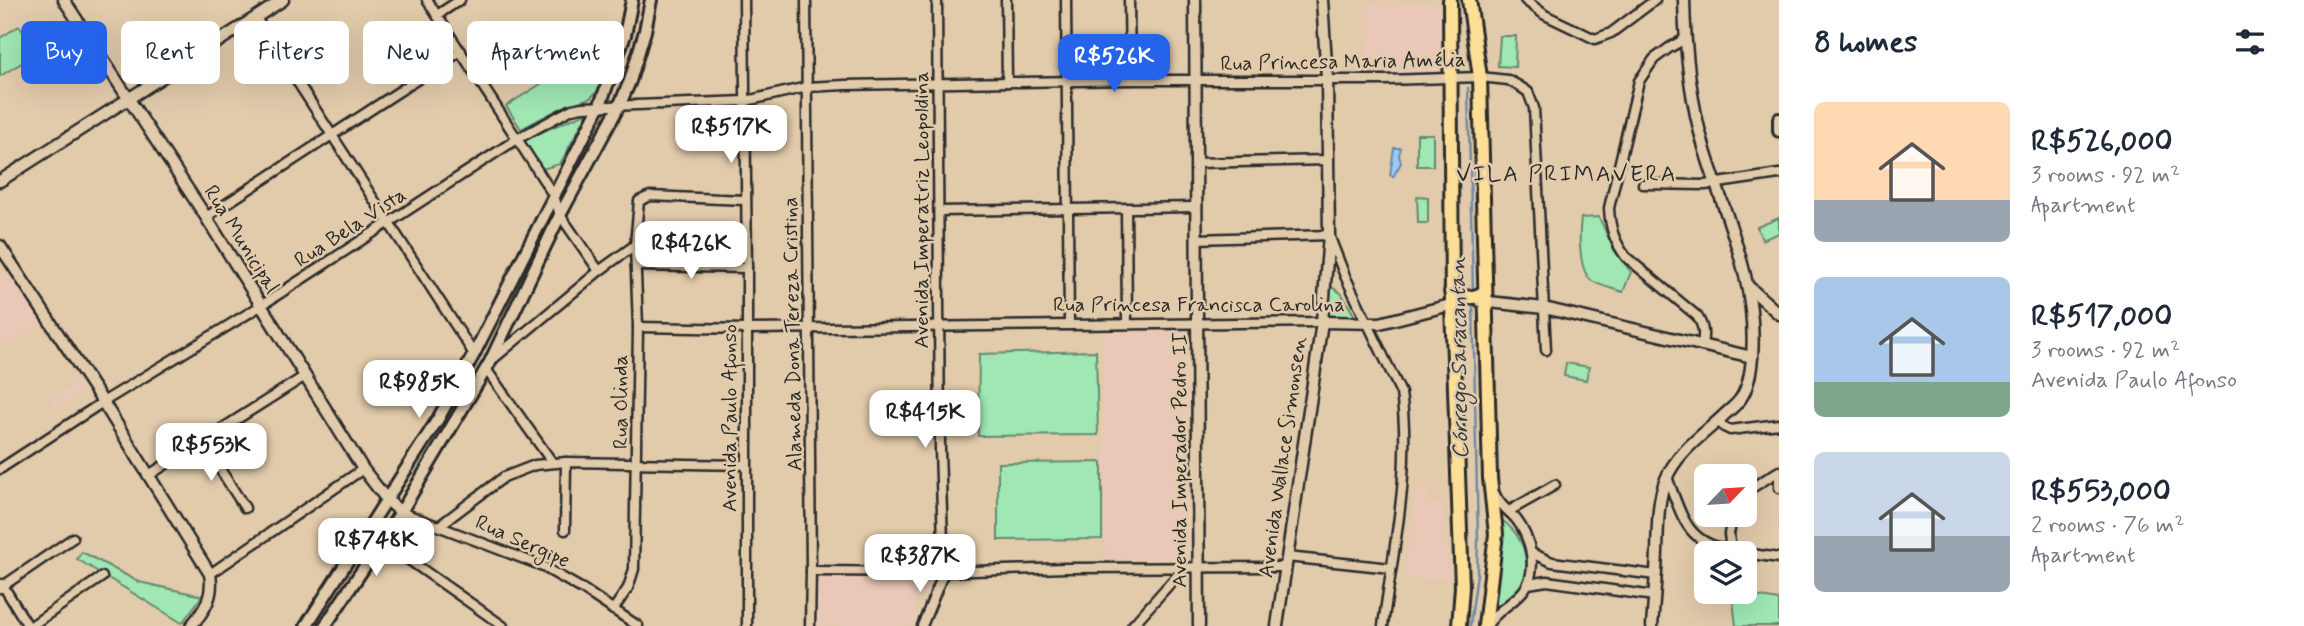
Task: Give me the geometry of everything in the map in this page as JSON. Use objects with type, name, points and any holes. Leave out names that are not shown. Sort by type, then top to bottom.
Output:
[{"type":"main road","points":[[306,626],[439,419],[474,355],[600,105],[625,35],[632,0]]},
{"type":"main road","points":[[325,626],[401,512],[488,365],[560,215],[620,104],[630,81],[651,0]]},
{"type":"main road","points":[[1450,0],[1462,597],[1460,626]]},
{"type":"main road","points":[[1469,0],[1480,77],[1481,297],[1491,443],[1490,478],[1496,534],[1486,626]]},
{"type":"main road","points":[[1779,119],[1779,131]]},
{"type":"main road","points":[[1456,299],[1481,297]]},
{"type":"street","name":"Rua Municipal","points":[[64,0],[206,217],[363,469],[387,500]]},
{"type":"street","points":[[0,181],[283,0]]},
{"type":"street","points":[[427,0],[554,196],[560,215],[599,271]]},
{"type":"street","points":[[437,15],[460,0]]},
{"type":"street","name":"Avenida Paulo Afonso","points":[[744,0],[747,626]]},
{"type":"street","name":"Alameda Dona Tereza Cristina","points":[[806,0],[810,626]]},
{"type":"street","name":"Avenida Imperatriz Leopoldina","points":[[922,626],[944,572],[940,450],[937,0]]},
{"type":"street","points":[[1006,0],[1007,82]]},
{"type":"street","points":[[1066,0],[1069,324]]},
{"type":"street","points":[[1129,0],[1130,80]]},
{"type":"street","name":"Avenida Imperador Pedro II","points":[[1195,0],[1199,626]]},
{"type":"street","name":"Avenida Wallace Simonsen","points":[[1277,626],[1322,322],[1329,235],[1327,79],[1322,0]]},
{"type":"street","points":[[1524,0],[1545,15],[1595,39],[1611,33],[1655,0]]},
{"type":"street","points":[[1652,626],[1661,496],[1667,477],[1677,460],[1693,442],[1741,399],[1751,372],[1752,357],[1753,329],[1749,286],[1736,239],[1715,184],[1695,108],[1685,39],[1684,0]]},
{"type":"street","points":[[256,18],[474,355]]},
{"type":"street","points":[[1685,39],[1654,60],[1639,81],[1609,208],[1617,246],[1626,257],[1697,316],[1704,332],[1702,346]]},
{"type":"street","points":[[206,217],[461,51]]},
{"type":"street","name":"Rua Princesa Maria Amélia","points":[[620,104],[746,101],[807,87],[938,82],[1480,77],[1508,80],[1528,92],[1534,108],[1546,350]]},
{"type":"street","name":"Rua Bela Vista","points":[[0,469],[103,402],[262,305],[517,139],[572,109],[620,104]]},
{"type":"street","points":[[1196,163],[1328,160]]},
{"type":"street","points":[[1643,184],[1715,184],[1779,174]]},
{"type":"street","name":"Rua Olinda","points":[[613,610],[634,575],[638,327],[635,245],[639,201],[650,196],[745,200]]},
{"type":"street","points":[[939,211],[1196,207]]},
{"type":"street","points":[[1126,208],[1127,323]]},
{"type":"street","points":[[1196,239],[1329,235],[1345,276],[1401,393],[1404,414],[1402,486],[1383,626]]},
{"type":"street","points":[[552,462],[488,365],[599,271],[635,245]]},
{"type":"street","points":[[0,246],[103,402],[210,574],[209,602],[191,626]]},
{"type":"street","points":[[636,266],[747,268]]},
{"type":"street","points":[[1749,286],[1779,314]]},
{"type":"street","points":[[1481,297],[1544,308],[1752,357]]},
{"type":"street","name":"Rua Princesa Francisca Carolina","points":[[638,327],[747,329],[1199,322],[1369,324],[1456,299]]},
{"type":"street","points":[[149,475],[305,376]]},
{"type":"street","points":[[1718,421],[1730,430],[1779,424]]},
{"type":"street","points":[[202,442],[245,508]]},
{"type":"street","points":[[1486,626],[1493,616],[1516,599],[1528,584],[1531,553],[1525,533],[1497,499],[1491,443]]},
{"type":"street","points":[[439,526],[504,477],[518,470],[552,462],[746,465]]},
{"type":"street","points":[[565,530],[566,462]]},
{"type":"street","points":[[210,574],[363,469]]},
{"type":"street","points":[[1757,485],[1779,471]]},
{"type":"street","points":[[1667,477],[1687,526],[1702,541]]},
{"type":"street","points":[[1779,477],[1779,488]]},
{"type":"street","points":[[1509,511],[1555,485]]},
{"type":"street","name":"Rua Sergipe","points":[[387,500],[401,512],[540,565],[638,626]]},
{"type":"street","points":[[73,538],[1,585],[30,626],[102,578]]},
{"type":"street","points":[[382,541],[503,626]]},
{"type":"street","points":[[1531,553],[1552,562],[1656,575]]},
{"type":"street","points":[[1757,555],[1779,558]]},
{"type":"street","points":[[811,571],[1183,569],[1286,562],[1391,568]]},
{"type":"street","points":[[1157,569],[1164,574],[1167,586]]},
{"type":"street","points":[[1132,626],[1183,569]]},
{"type":"street","points":[[1528,584],[1542,581],[1654,596]]},
{"type":"shaded area","points":[[1365,2],[1434,3],[1440,7],[1442,17],[1437,74],[1368,76]]},
{"type":"shaded area","points":[[10,273],[43,323],[8,346],[0,336],[0,279]]},
{"type":"shaded area","points":[[1183,331],[1187,335],[1189,552],[1183,559],[1105,559],[1102,332]]},
{"type":"shaded area","points":[[80,382],[85,390],[54,410],[49,402]]},
{"type":"shaded area","points":[[1415,491],[1430,492],[1430,503],[1443,504],[1443,516],[1448,524],[1446,545],[1449,580],[1405,577]]},
{"type":"shaded area","points":[[815,576],[932,579],[926,595],[918,595],[913,608],[920,616],[916,626],[815,626]]},
{"type":"green space","points":[[19,26],[21,29],[21,63],[0,76],[0,38]]},
{"type":"green space","points":[[1500,36],[1516,36],[1515,67],[1498,66]]},
{"type":"green space","points":[[541,84],[601,84],[598,91],[590,98],[561,108],[521,129],[506,106]]},
{"type":"green space","points":[[588,112],[560,164],[542,169],[523,140]]},
{"type":"green space","points":[[1417,134],[1433,134],[1433,166],[1417,166]]},
{"type":"green space","points":[[1417,196],[1428,197],[1428,223],[1418,223]]},
{"type":"green space","points":[[1599,217],[1614,250],[1631,272],[1623,292],[1592,281],[1584,269],[1580,242],[1581,218]]},
{"type":"green space","points":[[1779,218],[1779,233],[1762,240],[1757,227]]},
{"type":"green space","points":[[1330,286],[1341,293],[1356,318],[1327,317]]},
{"type":"green space","points":[[1096,351],[1098,435],[978,436],[979,354]]},
{"type":"green space","points":[[1566,363],[1589,367],[1586,380],[1564,376]]},
{"type":"green space","points":[[1102,462],[1102,539],[998,540],[998,463]]},
{"type":"green space","points":[[1502,520],[1523,546],[1526,567],[1520,588],[1513,598],[1494,610]]},
{"type":"green space","points":[[82,552],[139,582],[202,596],[182,623],[77,559]]},
{"type":"green space","points":[[1757,596],[1779,600],[1779,626],[1736,626],[1733,604],[1757,604]]},
{"type":"water","points":[[1394,148],[1401,148],[1401,163],[1393,177],[1390,175]]},
{"type":"waterway","name":"Córrego Saracantan","points":[[1468,88],[1473,291]]},
{"type":"waterway","name":"Córrego Saracantan","points":[[1470,626],[1478,541],[1473,301]]},
{"type":"district","name":"VILA PRIMAVERA","points":[[1567,173]]}]
